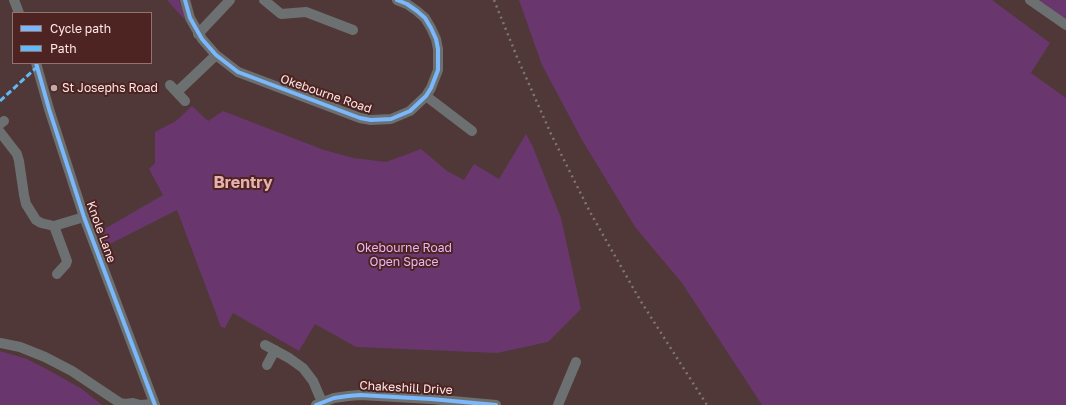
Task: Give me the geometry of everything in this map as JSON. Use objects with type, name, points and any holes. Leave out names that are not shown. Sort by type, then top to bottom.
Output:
[{"type":"street","points":[[14,0],[19,12]]},
{"type":"street","name":"Okebourne Road","points":[[185,0],[190,18],[198,34],[216,55],[238,72],[360,118],[371,120],[391,119],[410,111],[426,96],[438,70],[439,59],[436,39],[431,28],[425,18],[407,4],[397,0]]},
{"type":"street","points":[[198,34],[230,0]]},
{"type":"street","points":[[264,0],[281,14],[306,12],[353,30]]},
{"type":"street","points":[[1030,0],[1066,25]]},
{"type":"street","points":[[185,100],[174,89],[216,55]]},
{"type":"street","name":"Knole Lane","points":[[39,64],[49,109],[84,216],[154,404]]},
{"type":"street","points":[[426,96],[472,131]]},
{"type":"street","points":[[0,132],[17,154],[26,204],[31,213],[41,223],[54,226],[84,216]]},
{"type":"street","points":[[54,226],[67,261],[57,274]]},
{"type":"street","points":[[0,343],[20,347],[45,356],[72,371],[120,403],[125,404],[136,402],[140,405],[154,404]]},
{"type":"street","points":[[265,345],[295,361],[303,368],[313,382],[319,404]]},
{"type":"street","points":[[267,365],[275,350]]},
{"type":"street","points":[[558,405],[576,362]]},
{"type":"street","points":[[136,402],[137,398],[149,391]]},
{"type":"street","name":"Chakeshill Drive","points":[[319,404],[348,396],[360,395],[431,402],[496,405]]},
{"type":"green space","points":[[167,0],[179,0],[185,18],[183,18]]},
{"type":"green space","points":[[519,0],[992,0],[1050,43],[1031,73],[1066,98],[1066,405],[762,405],[682,283],[635,227],[582,140],[542,65]]},
{"type":"green space","points":[[1035,0],[1066,0],[1066,20]]},
{"type":"green space","name":"Okebourne Road Open Space","points":[[192,106],[208,121],[223,111],[324,150],[354,158],[386,162],[421,149],[447,171],[464,180],[474,164],[499,179],[526,134],[533,147],[561,218],[581,309],[548,342],[497,353],[356,347],[315,324],[299,351],[233,313],[225,328],[221,327],[177,210],[106,246],[101,231],[163,195],[149,169],[155,163],[155,132],[176,121]]},
{"type":"green space","points":[[0,351],[27,359],[52,372],[82,389],[102,405],[0,405]]},
{"type":"railway","points":[[494,0],[551,134],[590,212],[640,300],[707,405]]},
{"type":"marked path","points":[[0,101],[37,67]]},
{"type":"cycle path","points":[[185,0],[190,18],[202,39],[216,55],[238,72],[360,118],[371,120],[391,119],[410,111],[426,96],[438,70],[438,49],[436,39],[431,28],[425,18],[417,11],[407,4],[397,0]]},
{"type":"cycle path","points":[[36,64],[49,109],[84,217],[155,405]]},
{"type":"cycle path","points":[[316,405],[334,398],[360,395],[431,399],[496,405]]},
{"type":"place","name":"St Josephs Road","points":[[54,88]]},
{"type":"district","name":"Brentry","points":[[243,183]]}]
